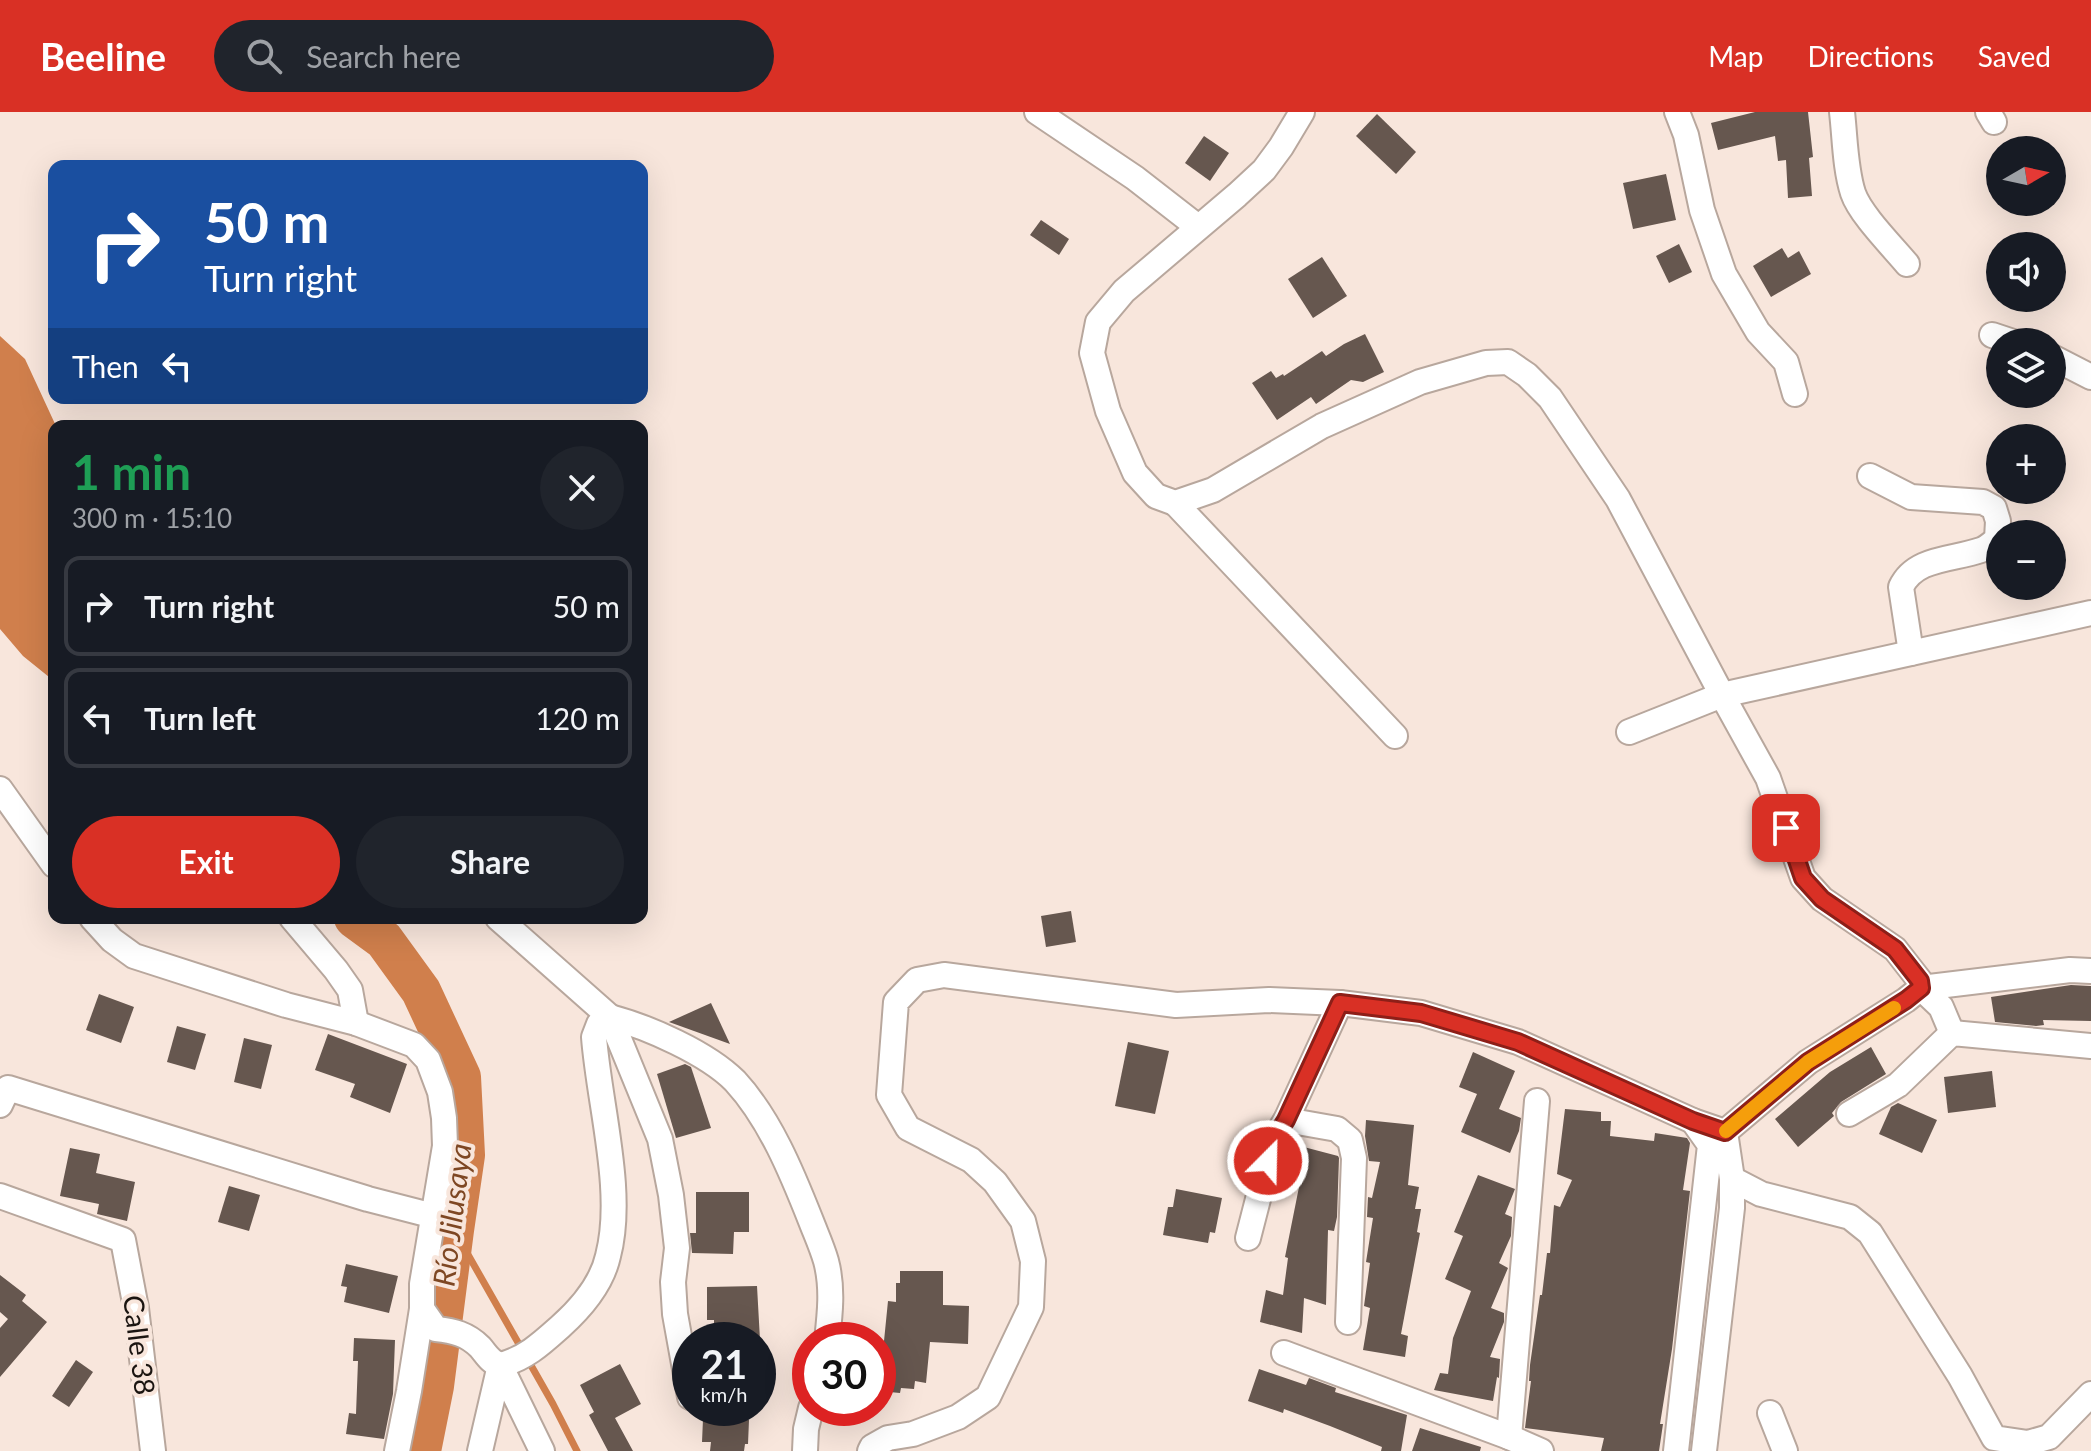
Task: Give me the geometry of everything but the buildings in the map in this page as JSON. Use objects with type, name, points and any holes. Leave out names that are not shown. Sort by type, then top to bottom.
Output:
[{"type":"street","points":[[1037,112],[1135,178],[1198,227]]},
{"type":"street","points":[[1302,112],[1264,170],[1124,291],[1098,322],[1092,353],[1108,411],[1135,473],[1156,496],[1175,503],[1395,736]]},
{"type":"street","points":[[1677,112],[1686,135],[1702,210],[1724,274],[1758,332],[1786,362],[1795,394]]},
{"type":"street","points":[[1842,112],[1854,196],[1907,264]]},
{"type":"street","points":[[1175,503],[1213,490],[1322,426],[1420,382],[1486,363],[1508,362],[1527,375],[1550,398],[1618,499],[1768,778],[1803,878],[1822,899],[1895,949],[1920,981],[1921,988],[1941,1007],[1952,1033]]},
{"type":"street","points":[[2066,364],[2091,377]]},
{"type":"street","points":[[1870,476],[1911,497],[1983,502],[1994,508],[1998,521],[1997,539],[1985,549],[1919,566],[1905,578],[1901,587],[1911,653]]},
{"type":"street","points":[[1629,732],[1722,695],[2091,613]]},
{"type":"street","points":[[0,789],[48,857]]},
{"type":"street","points":[[97,924],[112,940],[134,956],[286,1005],[356,1023],[414,1045],[428,1060],[440,1092],[445,1146],[422,1284],[439,1323],[468,1337],[494,1363],[518,1358],[568,1320],[592,1291],[608,1258],[614,1213],[594,1037],[599,1024],[610,1017]]},
{"type":"street","points":[[297,924],[350,990],[356,1023]]},
{"type":"street","points":[[505,924],[610,1017],[657,1033],[705,1058],[733,1080],[760,1113],[805,1206],[826,1262],[831,1301],[829,1322]]},
{"type":"street","points":[[1725,1132],[1808,1062],[1921,988],[2070,970],[2091,971]]},
{"type":"street","points":[[870,1451],[888,1438],[913,1434],[958,1417],[988,1397],[1031,1307],[1033,1261],[1023,1221],[995,1182],[971,1160],[908,1128],[889,1095],[896,1002],[917,980],[944,975],[1176,1005],[1269,1000],[1340,1003],[1421,1013],[1518,1042],[1693,1121],[1725,1132]]},
{"type":"street","points":[[1248,1238],[1273,1141],[1286,1120],[1340,1003]]},
{"type":"street","points":[[610,1017],[660,1139],[677,1248],[673,1282],[676,1322]]},
{"type":"street","points":[[1849,1114],[1898,1085],[1952,1033],[2091,1046]]},
{"type":"street","points":[[0,1105],[8,1088],[368,1199],[434,1216]]},
{"type":"street","points":[[1509,1437],[1537,1101]]},
{"type":"street","points":[[1286,1120],[1337,1129],[1350,1140],[1354,1158],[1348,1322]]},
{"type":"street","points":[[1676,1451],[1710,1145],[1693,1121]]},
{"type":"street","points":[[1704,1451],[1732,1208],[1732,1179],[1725,1132]]},
{"type":"street","points":[[1732,1179],[1761,1194],[1850,1217],[1870,1233],[1960,1376],[1994,1438],[2028,1443],[2049,1437],[2091,1394]]},
{"type":"street","name":"Calle 38","points":[[0,1196],[123,1240],[136,1308],[153,1451]]},
{"type":"street","points":[[397,1451],[409,1391],[439,1323]]},
{"type":"street","points":[[1284,1353],[1541,1451]]},
{"type":"street","points":[[480,1451],[518,1358]]},
{"type":"street","points":[[518,1358],[542,1451]]},
{"type":"street","points":[[1770,1413],[1785,1451]]},
{"type":"street","points":[[805,1451],[807,1426]]},
{"type":"shaded area","points":[[0,336],[25,359],[53,420],[48,420],[48,676],[23,656],[0,629]]},
{"type":"waterway","name":"Río Jilusaya","points":[[362,924],[384,940],[421,991],[461,1077],[465,1155],[434,1386],[421,1451]]},
{"type":"waterway","points":[[454,1230],[577,1451]]},
{"type":"slow traffic","points":[[1726,1131],[1808,1062],[1894,1008]]},
{"type":"route","points":[[1268,1161],[1273,1141],[1286,1120],[1340,1003],[1421,1013],[1518,1042],[1693,1121],[1725,1132],[1808,1062],[1921,988],[1920,981],[1895,949],[1822,899],[1803,878],[1786,828]]}]
